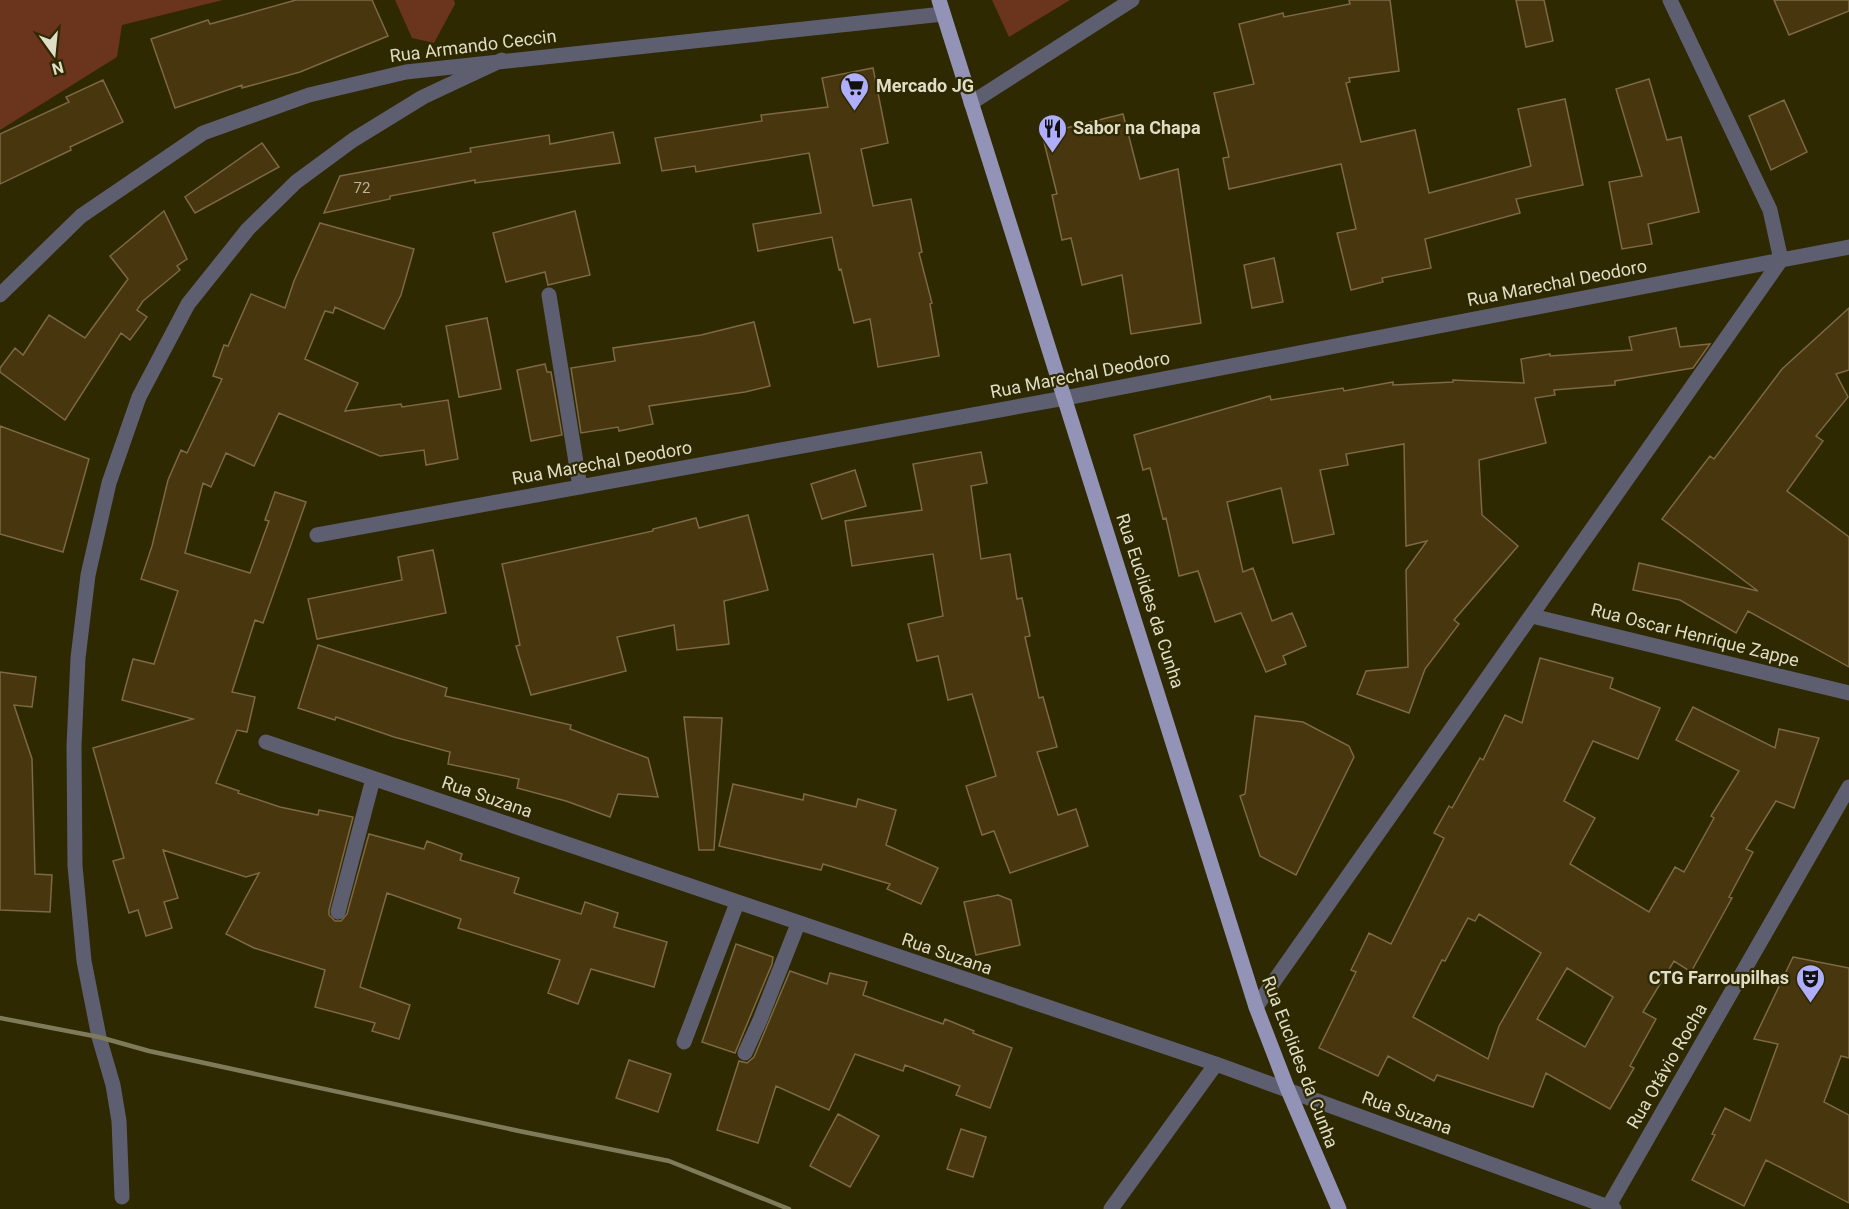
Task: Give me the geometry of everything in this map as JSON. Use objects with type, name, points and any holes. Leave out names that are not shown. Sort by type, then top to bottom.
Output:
[{"type":"main road","name":"Rua Euclides da Cunha","points":[[941,7],[1256,1007],[1288,1090],[1339,1209]]},
{"type":"street","points":[[971,103],[1132,0]]},
{"type":"street","points":[[1256,1007],[1781,260],[1770,210],[1670,0]]},
{"type":"street","name":"Rua Armando Ceccin","points":[[0,295],[81,216],[203,133],[309,95],[406,72],[941,7]]},
{"type":"street","points":[[122,1197],[120,1121],[113,1084],[99,1037],[84,961],[75,866],[74,746],[78,658],[88,575],[109,483],[139,397],[188,304],[248,228],[296,182],[352,140],[423,97],[502,60]]},
{"type":"street","name":"Rua Marechal Deodoro","points":[[317,535],[1065,398],[1849,247]]},
{"type":"street","points":[[549,295],[580,487]]},
{"type":"street","name":"Rua Oscar Henrique Zappe","points":[[1532,616],[1849,693]]},
{"type":"street","name":"Rua Suzana","points":[[266,742],[1216,1064],[1610,1208]]},
{"type":"street","points":[[338,912],[373,779]]},
{"type":"street","name":"Rua Otávio Rocha","points":[[1610,1208],[1849,787]]},
{"type":"street","points":[[684,1042],[736,903]]},
{"type":"street","points":[[745,1053],[798,924]]},
{"type":"street","points":[[1112,1209],[1216,1064]]},
{"type":"shaded area","points":[[0,0],[223,0],[122,25],[117,57],[0,130]]},
{"type":"shaded area","points":[[395,0],[454,0],[455,4],[434,43],[412,38]]},
{"type":"shaded area","points":[[992,0],[1070,0],[1009,37]]},
{"type":"building","points":[[296,0],[372,0],[388,36],[300,72],[242,88],[242,85],[175,108],[151,39],[208,20],[210,24]]},
{"type":"building","points":[[1349,0],[1390,0],[1399,71],[1349,78],[1350,82],[1346,83],[1361,142],[1415,130],[1429,193],[1531,166],[1518,109],[1565,99],[1583,185],[1516,199],[1520,213],[1425,239],[1431,268],[1382,278],[1383,282],[1351,290],[1337,233],[1356,229],[1341,164],[1229,189],[1223,158],[1229,157],[1214,93],[1254,84],[1239,24],[1283,13],[1284,17],[1350,4]]},
{"type":"building","points":[[1516,0],[1544,0],[1553,41],[1526,47]]},
{"type":"building","points":[[1774,0],[1849,0],[1849,11],[1789,35]]},
{"type":"building","points":[[873,68],[888,143],[861,149],[873,206],[911,199],[922,252],[919,253],[932,303],[930,304],[939,356],[878,367],[870,319],[854,323],[832,237],[758,251],[753,224],[821,213],[809,153],[696,172],[695,166],[662,171],[655,138],[762,121],[761,115],[828,107],[822,78]]},
{"type":"building","points":[[1649,79],[1667,140],[1681,137],[1699,212],[1648,224],[1652,244],[1622,249],[1609,182],[1642,176],[1616,89]]},
{"type":"building","points":[[103,80],[123,122],[0,184],[0,134],[69,102],[66,97]]},
{"type":"building","points":[[1784,100],[1807,152],[1771,170],[1749,116]]},
{"type":"building","points":[[1123,114],[1140,179],[1178,169],[1201,323],[1131,334],[1122,275],[1082,285],[1071,238],[1062,240],[1052,195],[1057,194],[1042,134]]},
{"type":"building","points":[[613,132],[620,163],[475,183],[475,180],[390,196],[390,199],[324,213],[340,176],[471,152],[470,148],[549,135],[550,144]]},
{"type":"building","points":[[262,143],[279,167],[195,213],[185,197]]},
{"type":"building","points":[[164,211],[187,259],[177,266],[180,270],[143,301],[137,310],[147,317],[130,340],[121,333],[65,420],[0,372],[0,368],[15,348],[23,355],[49,315],[85,338],[128,279],[110,256]]},
{"type":"building","points":[[575,211],[590,275],[548,285],[545,272],[506,282],[493,233]]},
{"type":"building","points":[[320,223],[414,249],[401,295],[384,329],[335,307],[333,313],[325,311],[305,359],[358,383],[345,411],[401,404],[402,407],[448,400],[458,459],[426,465],[424,450],[380,456],[279,413],[254,466],[226,453],[211,487],[203,483],[185,553],[250,573],[269,521],[265,520],[275,492],[306,502],[263,623],[255,620],[232,692],[255,697],[247,732],[237,730],[216,783],[280,807],[318,815],[319,810],[353,817],[329,910],[329,915],[335,921],[341,921],[347,914],[369,834],[424,849],[427,841],[462,854],[460,860],[519,878],[514,893],[581,914],[585,902],[618,913],[614,927],[667,942],[654,987],[591,969],[578,1004],[548,993],[560,960],[458,928],[461,919],[387,893],[360,987],[410,1005],[399,1039],[372,1031],[375,1023],[315,1007],[325,970],[254,948],[226,934],[259,873],[246,877],[163,850],[178,898],[164,902],[172,928],[146,936],[138,910],[129,913],[113,861],[124,858],[93,748],[193,719],[122,700],[133,659],[154,664],[178,591],[141,579],[152,546],[168,480],[181,450],[187,453],[222,379],[213,376],[224,345],[228,346],[251,294],[285,308],[294,281]]},
{"type":"building","points":[[1274,258],[1283,302],[1252,308],[1244,265]]},
{"type":"building","points":[[1849,308],[1849,370],[1836,374],[1848,397],[1816,436],[1823,441],[1787,491],[1849,537],[1849,667],[1748,611],[1736,633],[1680,600],[1633,590],[1639,563],[1758,591],[1662,519],[1710,456],[1714,459],[1782,369]]},
{"type":"building","points":[[487,318],[501,389],[459,397],[446,326]]},
{"type":"building","points":[[754,322],[770,386],[745,392],[649,406],[653,424],[619,431],[618,427],[581,433],[571,368],[615,361],[613,348],[701,335]]},
{"type":"building","points":[[1676,328],[1680,347],[1710,344],[1693,368],[1615,381],[1615,385],[1554,390],[1555,395],[1535,398],[1546,443],[1479,460],[1482,515],[1518,546],[1454,620],[1459,624],[1425,669],[1409,713],[1357,694],[1366,671],[1408,667],[1406,570],[1427,541],[1406,546],[1404,444],[1346,454],[1348,465],[1320,470],[1334,534],[1293,543],[1281,488],[1227,502],[1243,572],[1253,568],[1272,621],[1292,613],[1306,646],[1283,656],[1286,664],[1266,672],[1241,613],[1215,622],[1198,571],[1179,576],[1166,518],[1163,519],[1150,468],[1143,470],[1134,435],[1270,396],[1271,400],[1393,382],[1393,385],[1453,382],[1453,380],[1524,383],[1521,359],[1550,354],[1550,356],[1632,350],[1629,337]]},
{"type":"building","points":[[545,364],[547,372],[551,372],[562,435],[531,441],[517,370]]},
{"type":"building","points":[[0,426],[89,459],[63,552],[0,534]]},
{"type":"building","points":[[981,452],[987,483],[971,486],[981,559],[1010,554],[1017,599],[1022,598],[1030,636],[1025,637],[1039,698],[1043,697],[1057,747],[1037,752],[1058,815],[1076,809],[1088,846],[1010,873],[994,831],[982,835],[966,786],[996,776],[972,694],[948,700],[938,656],[917,661],[908,624],[943,616],[933,554],[852,566],[845,521],[922,510],[913,464]]},
{"type":"building","points":[[855,470],[866,506],[822,519],[811,484]]},
{"type":"building","points":[[748,515],[768,590],[724,601],[729,644],[677,650],[674,625],[617,637],[626,671],[531,695],[516,646],[520,645],[502,564],[653,531],[653,529],[696,518],[699,528]]},
{"type":"building","points":[[433,550],[446,613],[317,639],[308,599],[402,580],[398,557]]},
{"type":"building","points":[[318,645],[447,688],[445,696],[571,725],[570,729],[648,758],[658,797],[618,794],[610,817],[566,801],[517,788],[519,779],[448,764],[450,752],[394,737],[336,717],[335,720],[298,708]]},
{"type":"building","points":[[1540,658],[1613,678],[1610,688],[1660,708],[1638,759],[1593,741],[1564,801],[1595,818],[1570,864],[1649,912],[1675,867],[1684,872],[1714,818],[1711,816],[1739,771],[1676,740],[1693,707],[1775,748],[1779,729],[1819,738],[1794,808],[1776,801],[1746,849],[1753,852],[1729,897],[1732,898],[1691,972],[1674,961],[1643,1012],[1656,1019],[1630,1066],[1634,1068],[1610,1109],[1546,1073],[1533,1107],[1437,1075],[1434,1081],[1388,1056],[1378,1076],[1319,1048],[1356,972],[1351,970],[1369,933],[1391,944],[1444,838],[1434,833],[1449,806],[1452,808],[1480,758],[1483,760],[1505,715],[1522,723]],"holes":[[[1479,914],[1541,953],[1499,1026],[1488,1059],[1413,1017],[1442,960],[1445,961],[1468,918],[1475,921]],[[1567,968],[1613,997],[1585,1047],[1537,1019]]]},
{"type":"building","points":[[0,672],[36,677],[32,707],[14,705],[32,759],[35,874],[52,875],[50,912],[0,910]]},
{"type":"building","points":[[1255,716],[1303,722],[1349,746],[1354,757],[1296,875],[1260,856],[1240,796],[1245,794]]},
{"type":"building","points":[[684,717],[722,718],[714,850],[699,850]]},
{"type":"building","points":[[733,784],[803,800],[804,794],[856,807],[858,799],[896,810],[886,845],[938,868],[921,904],[887,889],[890,884],[823,864],[821,870],[719,846]]},
{"type":"building","points":[[998,895],[1011,900],[1020,945],[976,955],[964,902]]},
{"type":"building","points":[[736,944],[773,957],[735,1053],[702,1042]]},
{"type":"building","points":[[1793,957],[1849,968],[1849,1058],[1841,1056],[1824,1102],[1849,1115],[1849,1203],[1766,1160],[1744,1206],[1692,1180],[1715,1135],[1712,1134],[1725,1108],[1750,1121],[1778,1044],[1754,1039]]},
{"type":"building","points":[[790,971],[827,984],[830,973],[867,982],[863,995],[943,1024],[945,1019],[1012,1048],[990,1108],[956,1095],[960,1086],[905,1065],[903,1071],[855,1054],[829,1110],[776,1086],[758,1143],[717,1130],[739,1061],[747,1063],[754,1057]]},
{"type":"building","points":[[629,1060],[671,1074],[658,1112],[616,1098]]},
{"type":"building","points":[[838,1114],[879,1136],[850,1187],[810,1166]]},
{"type":"building","points":[[961,1129],[986,1137],[973,1177],[947,1169]]},
{"type":"railway","points":[[0,1018],[99,1037],[149,1051],[669,1161],[789,1209]]},
{"type":"place","name":"Mercado JG","points":[[855,112]]},
{"type":"place","name":"Sabor na Chapa","points":[[1052,154]]},
{"type":"place","name":"CTG Farroupilhas","points":[[1810,1004]]}]
